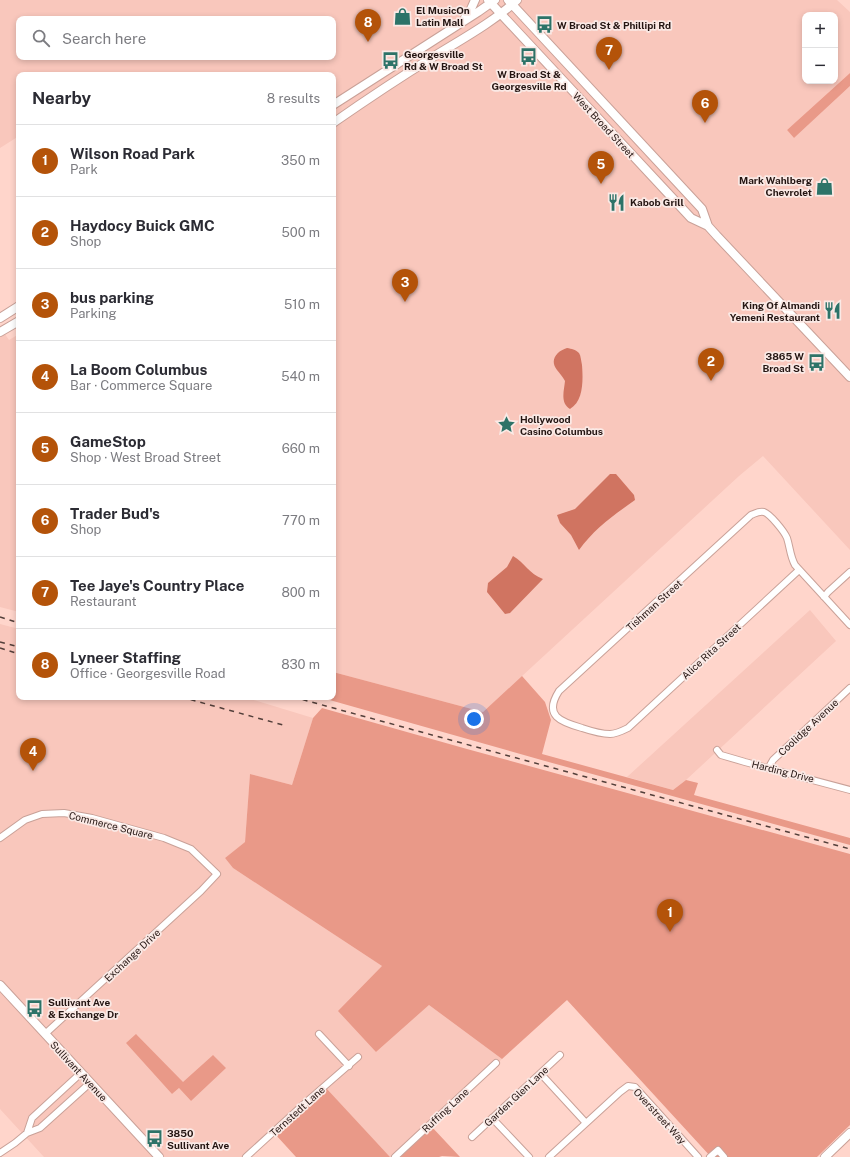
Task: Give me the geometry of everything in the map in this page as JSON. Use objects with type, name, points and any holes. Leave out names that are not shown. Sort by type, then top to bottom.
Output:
[{"type":"main road","points":[[462,22],[475,0]]},
{"type":"main road","points":[[336,103],[492,1]]},
{"type":"main road","name":"West Broad Street","points":[[492,1],[501,14],[691,218],[708,226],[850,377]]},
{"type":"main road","points":[[336,121],[400,78],[501,14],[512,1]]},
{"type":"main road","name":"West Broad Street","points":[[512,1],[702,209],[708,226]]},
{"type":"main road","points":[[0,318],[16,308]]},
{"type":"main road","points":[[0,332],[16,322]]},
{"type":"main road","name":"Sullivant Avenue","points":[[0,985],[159,1157]]},
{"type":"main road","points":[[825,1157],[850,1134]]},
{"type":"street","name":"Tishman Street","points":[[622,731],[609,734],[598,733],[560,721],[552,707],[554,698],[559,691],[751,515],[757,512],[763,512],[770,516],[786,536],[791,559],[799,570]]},
{"type":"street","points":[[799,570],[850,625]]},
{"type":"street","name":"Alice Rita Street","points":[[622,731],[638,719],[799,570]]},
{"type":"street","points":[[824,597],[850,572]]},
{"type":"street","name":"Coolidge Avenue","points":[[769,767],[773,760],[850,688]]},
{"type":"street","name":"Harding Drive","points":[[717,750],[721,755],[850,790]]},
{"type":"street","name":"Commerce Square","points":[[0,838],[25,820],[42,814],[64,812],[164,838],[191,849],[217,874]]},
{"type":"street","name":"Exchange Drive","points":[[45,1034],[201,891],[217,874]]},
{"type":"street","points":[[319,1034],[349,1066]]},
{"type":"street","name":"Garden Glen Lane","points":[[472,1137],[560,1055]]},
{"type":"street","name":"Ternstedt Lane","points":[[246,1157],[358,1057]]},
{"type":"street","name":"Ruffing Lane","points":[[395,1157],[496,1063]]},
{"type":"street","points":[[27,1133],[32,1118],[81,1073]]},
{"type":"street","points":[[540,1074],[586,1123]]},
{"type":"street","points":[[0,1153],[27,1133],[40,1128],[90,1083]]},
{"type":"street","name":"Overstreet Way","points":[[548,1157],[628,1086],[635,1088],[698,1157]]},
{"type":"street","points":[[492,1118],[529,1157]]},
{"type":"street","points":[[710,1157],[718,1150],[724,1157]]},
{"type":"shaded area","points":[[0,0],[837,0],[850,12],[850,73],[838,84],[838,12],[802,12],[802,84],[838,84],[787,130],[794,138],[850,86],[850,550],[763,456],[739,476],[483,712],[336,673],[336,72],[16,72],[16,138],[0,148]]},
{"type":"shaded area","points":[[850,73],[850,86],[794,138],[787,130]]},
{"type":"shaded area","points":[[0,327],[9,340],[16,336],[16,611],[0,607]]},
{"type":"shaded area","points":[[567,348],[575,350],[579,353],[582,365],[582,389],[578,401],[570,409],[565,404],[564,400],[565,381],[554,363],[555,356],[563,349]]},
{"type":"shaded area","points":[[610,474],[616,474],[634,495],[635,500],[598,529],[579,550],[571,535],[560,523],[557,515],[575,509]]},
{"type":"shaded area","points":[[513,556],[534,574],[543,579],[510,613],[505,614],[487,592],[488,583],[507,567]]},
{"type":"shaded area","points":[[810,610],[836,641],[686,780],[673,790],[627,777]]},
{"type":"shaded area","points":[[0,624],[16,628],[16,700],[254,700],[313,718],[292,785],[250,774],[245,842],[225,858],[233,868],[382,966],[376,1052],[429,1005],[502,1059],[399,1157],[390,1157],[326,1089],[251,1157],[44,1157],[0,1109]],"holes":[[[136,1034],[183,1083],[213,1055],[191,1101],[179,1088],[172,1094]]]},
{"type":"shaded area","points":[[336,673],[483,712],[522,676],[545,702],[551,720],[542,754],[673,790],[686,780],[698,783],[694,795],[850,838],[850,845],[330,700],[336,700]]},
{"type":"shaded area","points":[[322,708],[850,854],[850,1125],[817,1157],[711,1157],[567,1000],[502,1059],[429,1005],[376,1052],[338,1011],[382,966],[233,868],[225,858],[245,842],[250,774],[292,785],[313,718]]},
{"type":"shaded area","points":[[136,1034],[183,1082],[213,1055],[226,1068],[191,1101],[179,1088],[172,1094],[126,1043]]},
{"type":"shaded area","points":[[326,1088],[390,1157],[296,1157],[275,1134]]},
{"type":"shaded area","points":[[431,1126],[460,1157],[399,1157]]},
{"type":"railway","points":[[0,617],[16,622]]},
{"type":"railway","points":[[0,642],[16,646]]},
{"type":"railway","points":[[0,648],[16,653]]},
{"type":"railway","points":[[192,700],[283,725]]},
{"type":"railway","points":[[304,700],[850,849]]},
{"type":"place","name":"El MusicOn Latin Mall","points":[[403,16]]},
{"type":"place","name":"W Broad St & Phillipi Rd","points":[[544,25]]},
{"type":"place","name":"Lyneer Staffing","points":[[368,42]]},
{"type":"place","name":"W Broad St & Georgesville Rd","points":[[529,57]]},
{"type":"place","name":"Georgesville Rd & W Broad St","points":[[391,60]]},
{"type":"place","name":"Tee Jaye's Country Place","points":[[609,70]]},
{"type":"place","name":"Trader Bud's","points":[[705,123]]},
{"type":"place","name":"GameStop","points":[[601,184]]},
{"type":"place","name":"Mark Wahlberg Chevrolet","points":[[825,186]]},
{"type":"place","name":"Kabob Grill","points":[[617,202]]},
{"type":"place","name":"bus parking","points":[[405,302]]},
{"type":"place","name":"King Of Almandi Yemeni Restaurant","points":[[833,311]]},
{"type":"place","name":"3865 W Broad St","points":[[817,362]]},
{"type":"place","name":"Haydocy Buick GMC","points":[[711,381]]},
{"type":"place","name":"Hollywood Casino Columbus","points":[[507,425]]},
{"type":"place","name":"La Boom Columbus","points":[[33,771]]},
{"type":"place","name":"Wilson Road Park","points":[[670,932]]},
{"type":"place","name":"Sullivant Ave & Exchange Dr","points":[[35,1008]]},
{"type":"place","name":"3850 Sullivant Ave","points":[[154,1139]]}]
